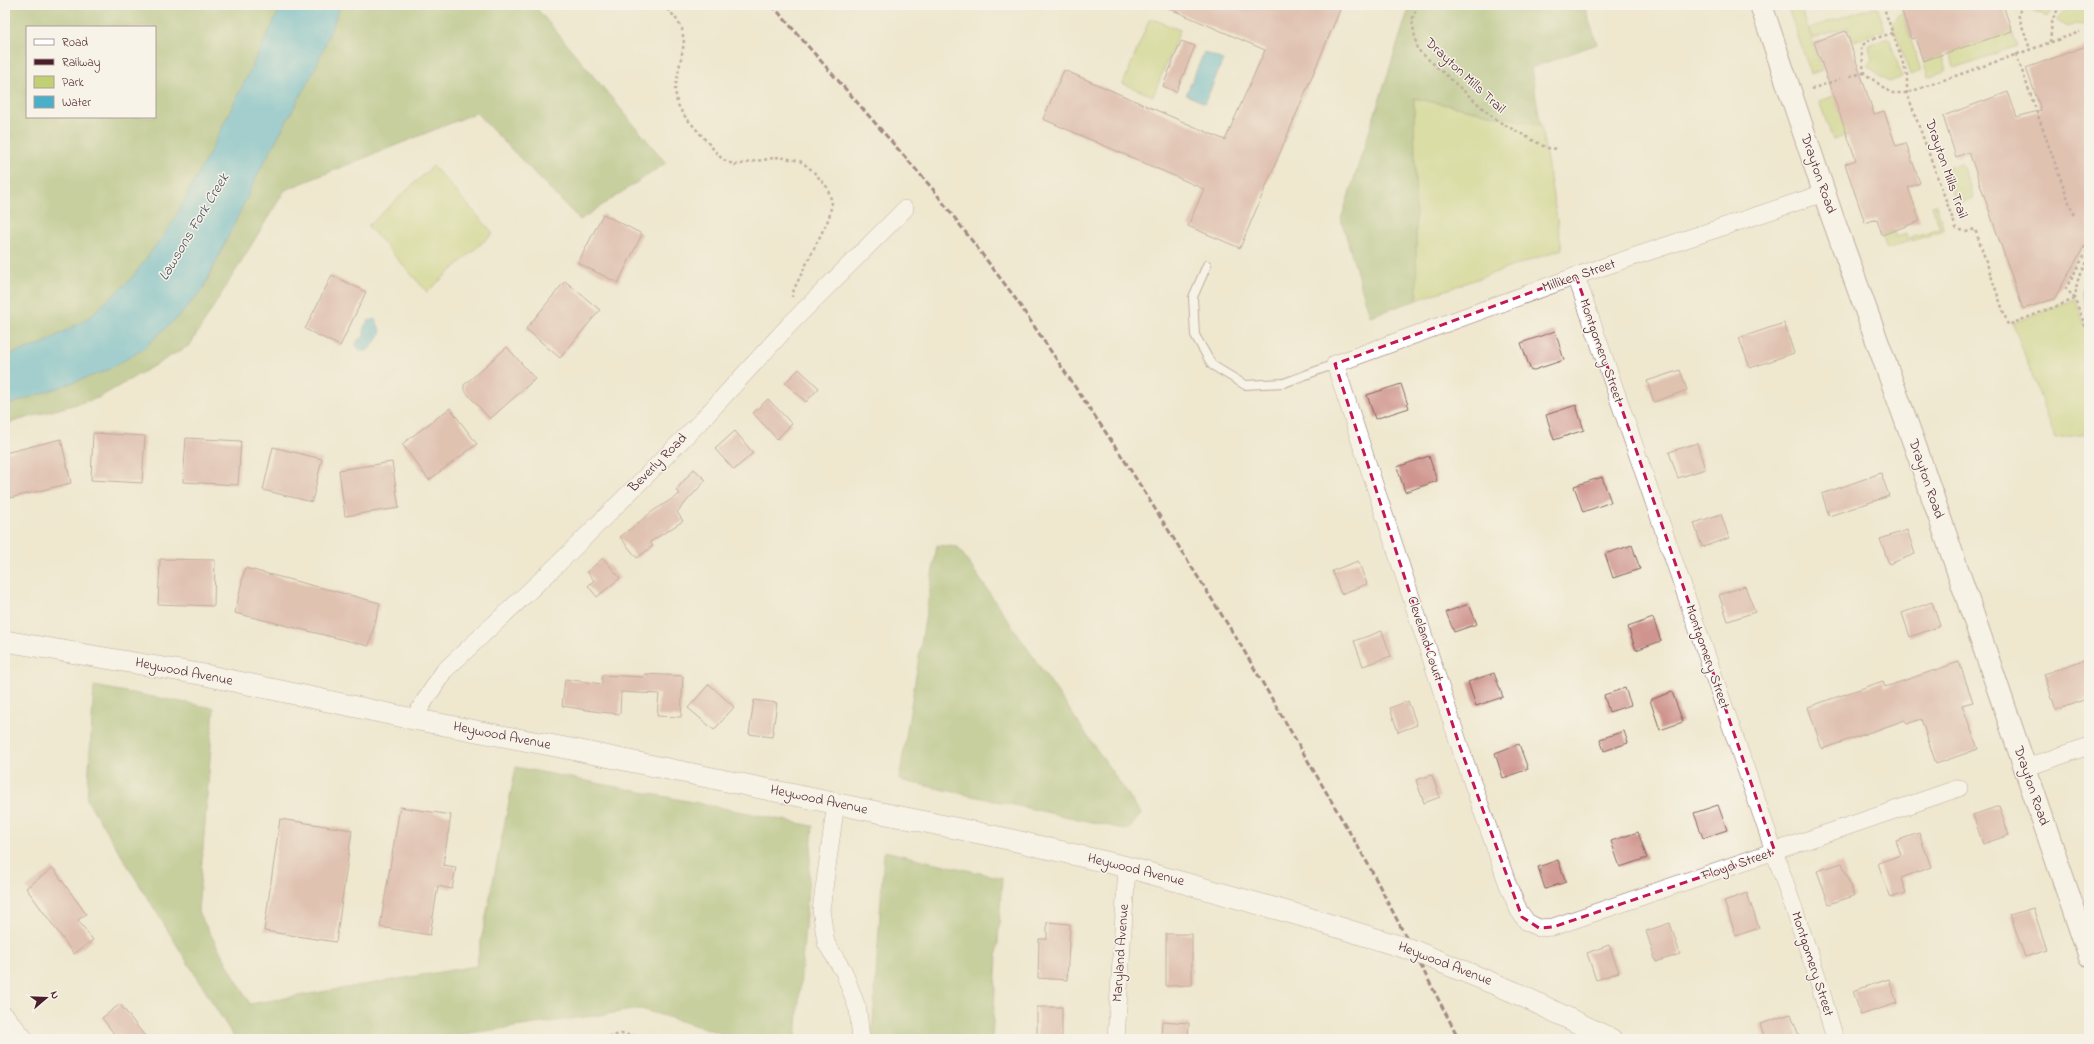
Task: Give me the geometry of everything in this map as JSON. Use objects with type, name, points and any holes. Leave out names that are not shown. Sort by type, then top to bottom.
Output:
[{"type":"main road","name":"Drayton Road","points":[[1761,5],[1824,193],[1919,457],[2089,955]]},
{"type":"street","name":"Milliken Street","points":[[1335,364],[1576,276],[1824,193]]},
{"type":"street","name":"Beverly Road","points":[[413,719],[444,671],[555,567],[702,420],[791,323],[905,209]]},
{"type":"street","name":"Montgomery Street","points":[[1576,276],[1775,852],[1816,973],[1835,1039]]},
{"type":"street","name":"Cleveland Court","points":[[1335,364],[1460,747],[1519,911]]},
{"type":"street","name":"Heywood Avenue","points":[[5,641],[206,675],[413,719],[836,803],[1008,839],[1127,867],[1302,916],[1412,950],[1514,992],[1611,1039]]},
{"type":"street","points":[[2025,768],[2089,746]]},
{"type":"street","name":"Floyd Street","points":[[1519,911],[1522,917],[1533,926],[1546,928],[1553,927],[1959,788]]},
{"type":"street","points":[[836,803],[822,910],[826,943],[844,972],[858,1010],[861,1039]]},
{"type":"street","name":"Maryland Avenue","points":[[1116,1039],[1127,867]]},
{"type":"street","points":[[5,1015],[25,1039]]},
{"type":"lane","points":[[1207,265],[1193,297],[1195,335],[1212,365],[1245,385],[1284,383],[1335,364]]},
{"type":"path","points":[[662,5],[676,17],[682,29],[684,43],[675,89],[677,103],[683,114],[722,159],[735,165],[779,157],[800,161],[812,170],[827,187],[832,202],[829,218],[794,289],[790,308],[791,323]]},
{"type":"path","name":"Drayton Mills Trail","points":[[1418,5],[1412,20],[1417,49],[1496,120],[1547,148],[1559,149]]},
{"type":"path","points":[[1882,5],[1907,76],[1907,93]]},
{"type":"path","points":[[2024,5],[2018,14],[2030,49]]},
{"type":"path","points":[[2050,42],[2052,19],[2059,8],[2066,5]]},
{"type":"path","points":[[1850,76],[1864,73],[1891,92],[1907,93],[2080,32]]},
{"type":"path","points":[[1864,73],[1861,47],[1867,41],[1893,33]]},
{"type":"path","points":[[2016,54],[2074,216]]},
{"type":"path","points":[[1811,89],[1840,80]]},
{"type":"path","name":"Drayton Mills Trail","points":[[1907,93],[1956,228],[1966,232],[1975,229],[2008,325],[2075,299]]},
{"type":"path","points":[[2084,247],[2088,249],[2066,288],[2075,299],[2089,336]]},
{"type":"path","points":[[2075,299],[2077,282],[2089,258]]},
{"type":"path","points":[[597,1039],[621,1034],[665,1039]]},
{"type":"highlighted area","points":[[1576,276],[1775,852],[1553,927],[1539,928],[1522,917],[1460,747],[1335,364]]},
{"type":"green space","points":[[5,5],[534,5],[666,163],[580,220],[476,113],[285,190],[190,345],[98,398],[5,424]]},
{"type":"green space","points":[[1410,5],[1584,5],[1597,44],[1531,68],[1541,125],[1414,98],[1417,300],[1370,316],[1341,219]]},
{"type":"green space","points":[[1787,5],[1800,5],[1822,70],[1811,74]]},
{"type":"green space","points":[[2030,5],[2056,5],[2048,17],[2028,8]]},
{"type":"green space","points":[[1877,6],[1885,30],[1853,41],[1848,27],[1813,38],[1809,28]]},
{"type":"green space","points":[[2079,8],[2089,10],[2089,30],[2085,25],[2075,24],[2068,27],[2057,21],[2063,12]]},
{"type":"green space","points":[[1902,12],[1921,71],[1910,75],[1892,23]]},
{"type":"green space","points":[[1150,18],[1180,30],[1153,96],[1123,84]]},
{"type":"green space","points":[[2012,31],[2017,46],[1954,68],[1950,52]]},
{"type":"green space","points":[[1889,38],[1902,77],[1889,82],[1867,65],[1872,58],[1868,45]]},
{"type":"green space","points":[[1942,55],[1947,70],[1928,77],[1923,61]]},
{"type":"green space","points":[[1834,96],[1848,135],[1833,140],[1819,101]]},
{"type":"green space","points":[[1414,98],[1541,125],[1562,249],[1417,300]]},
{"type":"green space","points":[[1961,163],[1974,198],[1956,204],[1944,169]]},
{"type":"green space","points":[[433,166],[493,233],[427,292],[368,226]]},
{"type":"green space","points":[[1936,205],[1944,230],[1912,241],[1911,237],[1940,228],[1932,206]]},
{"type":"green space","points":[[1894,231],[1896,237],[1907,234],[1909,241],[1887,249],[1882,235]]},
{"type":"green space","points":[[2075,299],[2089,336],[2089,434],[2055,438],[2013,323]]},
{"type":"green space","points":[[937,545],[958,547],[1141,814],[1128,830],[899,780]]},
{"type":"green space","points":[[94,686],[214,708],[198,912],[250,1004],[476,966],[516,767],[813,826],[796,1039],[740,1039],[641,1009],[429,1039],[235,1039],[87,800]]},
{"type":"green space","points":[[884,851],[1002,878],[992,1039],[872,1039]]},
{"type":"water","name":"Lawsons Fork Creek","points":[[282,5],[341,5],[315,69],[261,168],[203,289],[181,314],[142,350],[106,371],[5,406],[5,356],[42,344],[88,318],[131,279],[171,225],[213,146]]},
{"type":"water","points":[[1204,52],[1223,60],[1205,103],[1186,95]]},
{"type":"water","points":[[2089,272],[2089,315],[2085,304],[2083,288]]},
{"type":"water","points":[[375,319],[381,331],[378,339],[367,351],[360,351],[356,345],[358,340],[364,337],[364,327],[368,321]]},
{"type":"building","points":[[1161,5],[1342,5],[1240,248],[1188,226],[1204,189],[1043,119],[1064,70],[1225,140],[1265,50]]},
{"type":"building","points":[[1900,5],[2003,5],[2012,31],[1923,61],[1915,38],[1911,39]]},
{"type":"building","points":[[1846,31],[1874,114],[1884,111],[1896,146],[1906,143],[1920,183],[1908,187],[1920,221],[1882,235],[1877,219],[1865,223],[1845,164],[1856,160],[1814,42]]},
{"type":"building","points":[[1181,41],[1195,46],[1176,92],[1163,86]]},
{"type":"building","points":[[2089,45],[2089,238],[2054,299],[2023,309],[1969,152],[1956,157],[1943,116],[2008,92],[2017,117],[2041,110],[2026,68]]},
{"type":"building","points":[[603,214],[642,234],[618,283],[578,263]]},
{"type":"building","points":[[332,275],[366,292],[340,346],[305,329]]},
{"type":"building","points":[[565,281],[600,310],[560,358],[526,329]]},
{"type":"building","points":[[1784,323],[1794,353],[1750,368],[1739,338]]},
{"type":"building","points":[[1555,331],[1564,360],[1531,371],[1521,343]]},
{"type":"building","points":[[507,347],[535,379],[490,419],[464,390],[464,385]]},
{"type":"building","points":[[799,369],[819,388],[806,402],[785,383]]},
{"type":"building","points":[[1680,370],[1687,390],[1654,402],[1647,381]]},
{"type":"building","points":[[1401,384],[1409,408],[1375,419],[1367,395]]},
{"type":"building","points":[[768,399],[792,424],[777,439],[753,413]]},
{"type":"building","points":[[1576,405],[1584,430],[1554,440],[1546,415]]},
{"type":"building","points":[[450,408],[477,444],[429,480],[402,444]]},
{"type":"building","points":[[735,431],[753,453],[734,470],[715,449]]},
{"type":"building","points":[[93,433],[145,436],[142,483],[91,480]]},
{"type":"building","points":[[186,438],[241,441],[238,485],[183,482]]},
{"type":"building","points":[[61,439],[71,483],[10,498],[5,479],[5,453]]},
{"type":"building","points":[[1697,443],[1705,469],[1678,478],[1669,452]]},
{"type":"building","points":[[273,447],[322,459],[312,502],[263,490]]},
{"type":"building","points":[[1429,456],[1437,481],[1405,492],[1397,467]]},
{"type":"building","points":[[392,462],[399,508],[345,516],[339,470]]},
{"type":"building","points":[[694,469],[706,480],[677,512],[683,521],[650,542],[653,546],[637,558],[620,537],[653,511],[680,494],[676,490]]},
{"type":"building","points":[[1881,473],[1889,496],[1829,516],[1822,494]]},
{"type":"building","points":[[1602,477],[1611,502],[1583,512],[1574,486]]},
{"type":"building","points":[[1721,514],[1729,538],[1702,547],[1694,523]]},
{"type":"building","points":[[1907,530],[1915,554],[1889,564],[1880,539]]},
{"type":"building","points":[[1632,545],[1640,569],[1613,578],[1605,554]]},
{"type":"building","points":[[603,558],[620,578],[597,597],[588,586],[594,580],[587,572]]},
{"type":"building","points":[[160,559],[215,560],[214,606],[158,604]]},
{"type":"building","points":[[1358,561],[1367,584],[1341,594],[1332,571]]},
{"type":"building","points":[[245,568],[380,603],[369,646],[235,613]]},
{"type":"building","points":[[1745,586],[1755,612],[1728,621],[1719,595]]},
{"type":"building","points":[[1932,602],[1940,626],[1910,637],[1902,613]]},
{"type":"building","points":[[1469,604],[1477,624],[1454,632],[1446,612]]},
{"type":"building","points":[[1653,618],[1661,641],[1636,650],[1628,627]]},
{"type":"building","points":[[1382,631],[1391,656],[1363,666],[1354,641]]},
{"type":"building","points":[[2089,658],[2089,698],[2056,710],[2044,674]]},
{"type":"building","points":[[1959,662],[1973,702],[1962,705],[1978,749],[1936,764],[1921,719],[1907,724],[1905,720],[1822,749],[1808,707],[1883,681],[1885,687]]},
{"type":"building","points":[[1494,673],[1503,697],[1476,706],[1468,682]]},
{"type":"building","points":[[644,674],[683,676],[681,717],[657,716],[659,694],[621,692],[620,714],[562,706],[565,679],[602,684],[602,675],[644,677]]},
{"type":"building","points":[[709,684],[734,707],[714,730],[688,708]]},
{"type":"building","points":[[1625,688],[1631,705],[1609,712],[1604,695]]},
{"type":"building","points":[[1672,692],[1683,722],[1660,730],[1650,700]]},
{"type":"building","points":[[754,700],[777,703],[772,737],[749,734]]},
{"type":"building","points":[[1408,701],[1417,725],[1398,732],[1390,708]]},
{"type":"building","points":[[1624,731],[1628,743],[1604,751],[1600,739]]},
{"type":"building","points":[[1519,744],[1528,769],[1503,778],[1495,753]]},
{"type":"building","points":[[1432,775],[1440,797],[1424,803],[1416,780]]},
{"type":"building","points":[[1718,805],[1727,830],[1703,838],[1694,813]]},
{"type":"building","points":[[1999,806],[2009,835],[1983,844],[1973,815]]},
{"type":"building","points":[[400,807],[451,815],[443,865],[456,867],[452,889],[438,886],[430,935],[380,927]]},
{"type":"building","points":[[280,819],[352,830],[336,942],[264,931]]},
{"type":"building","points":[[1638,832],[1647,858],[1620,867],[1611,841]]},
{"type":"building","points":[[1919,833],[1931,867],[1901,878],[1906,893],[1890,898],[1878,863],[1901,855],[1896,841]]},
{"type":"building","points":[[1558,860],[1566,882],[1545,889],[1538,867]]},
{"type":"building","points":[[1842,863],[1854,896],[1829,904],[1817,871]]},
{"type":"building","points":[[53,868],[86,914],[78,920],[93,940],[74,954],[26,888]]},
{"type":"building","points":[[1747,893],[1759,928],[1736,936],[1724,901]]},
{"type":"building","points":[[2033,908],[2047,950],[2025,957],[2010,915]]},
{"type":"building","points":[[1047,922],[1070,924],[1067,980],[1038,978],[1039,939],[1047,939]]},
{"type":"building","points":[[1670,923],[1680,954],[1656,962],[1646,931]]},
{"type":"building","points":[[1166,934],[1192,934],[1192,985],[1166,986]]},
{"type":"building","points":[[1609,945],[1619,972],[1596,980],[1587,953]]},
{"type":"building","points":[[1889,979],[1897,1003],[1861,1015],[1853,991]]},
{"type":"building","points":[[120,1004],[147,1039],[118,1039],[102,1018]]},
{"type":"building","points":[[1037,1007],[1062,1007],[1062,1039],[1037,1039]]},
{"type":"building","points":[[1791,1014],[1800,1039],[1765,1039],[1760,1024]]},
{"type":"building","points":[[1162,1021],[1189,1023],[1188,1039],[1161,1039]]},
{"type":"railway","points":[[772,5],[932,188],[1013,295],[1123,458],[1240,644],[1368,864],[1459,1039]]}]
